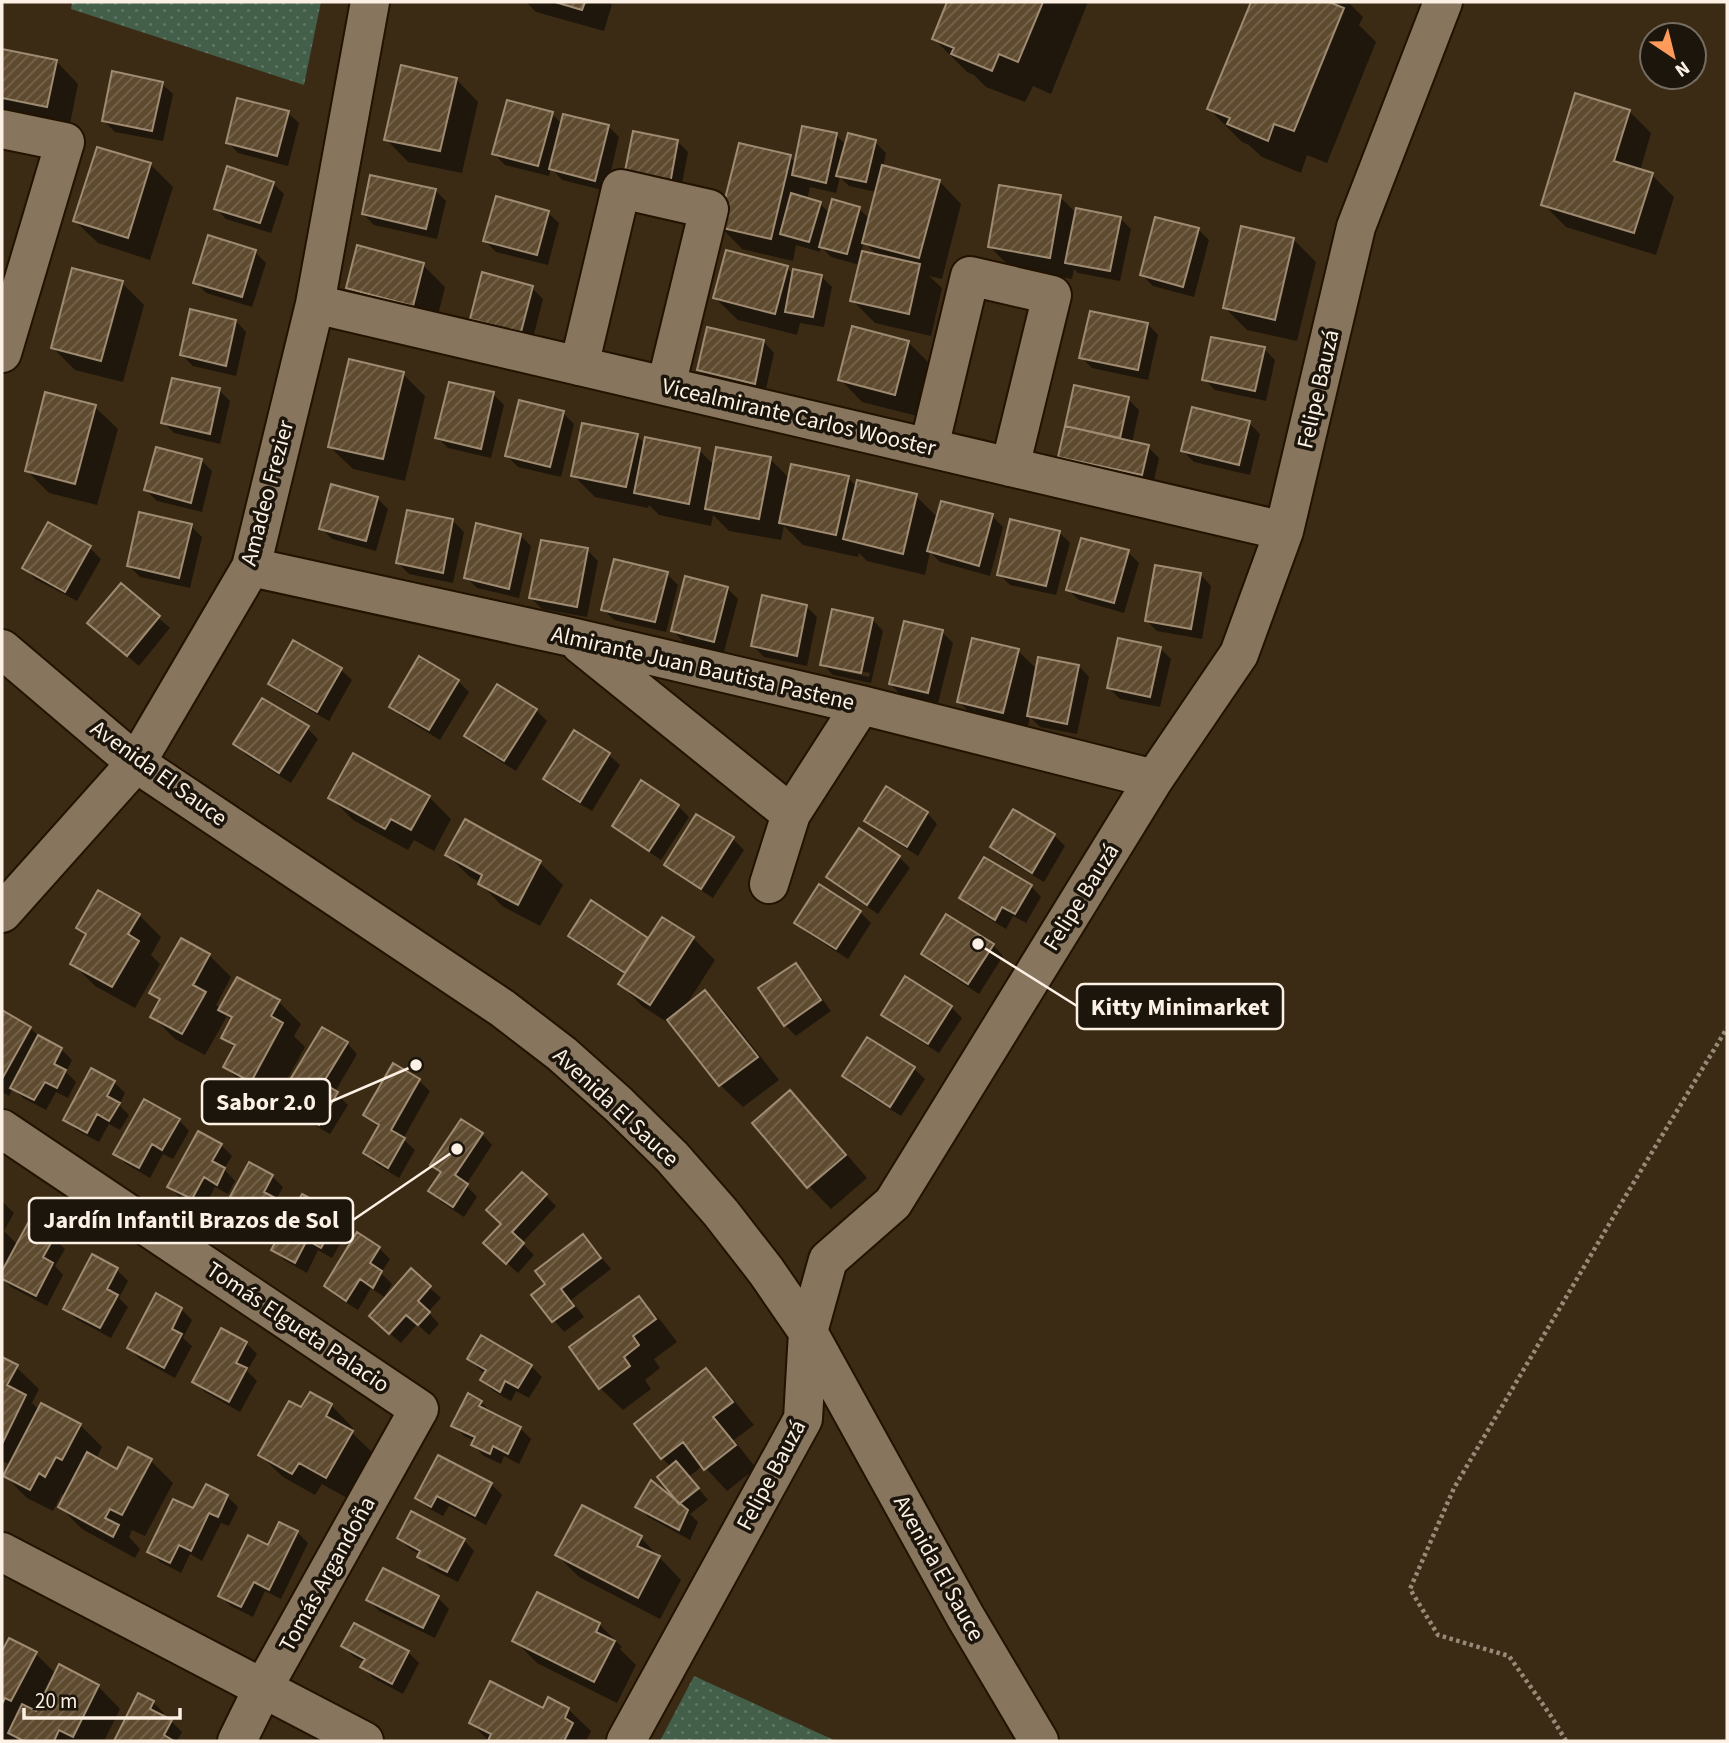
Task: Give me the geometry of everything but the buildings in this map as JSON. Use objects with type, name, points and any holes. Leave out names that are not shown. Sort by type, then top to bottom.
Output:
[{"type":"street","name":"Amadeo Frezier","points":[[2,913],[136,762],[251,567],[315,304],[370,2]]},
{"type":"street","name":"Felipe Bauzá","points":[[626,1741],[803,1419],[808,1332],[828,1260],[892,1203],[1154,779],[1239,654],[1284,531],[1356,227],[1443,2]]},
{"type":"street","points":[[2,130],[65,142],[2,353]]},
{"type":"street","points":[[579,366],[621,189],[709,209],[666,386]]},
{"type":"street","points":[[929,447],[970,276],[1052,295],[1010,467]]},
{"type":"street","name":"Vicealmirante Carlos Wooster","points":[[315,304],[1284,531]]},
{"type":"street","name":"Almirante Juan Bautista Pastene","points":[[251,567],[572,637],[861,705],[1154,779]]},
{"type":"street","points":[[572,637],[791,814]]},
{"type":"street","name":"Avenida El Sauce","points":[[2,649],[136,762],[502,1008],[562,1054],[672,1157],[729,1222],[808,1332],[965,1616],[1040,1741]]},
{"type":"street","points":[[769,884],[791,814],[861,705]]},
{"type":"street","name":"Tomás Elgueta Palacio","points":[[2,1129],[419,1409]]},
{"type":"street","name":"Tomás Argandoña","points":[[237,1741],[263,1688],[419,1409]]},
{"type":"street","points":[[2,1552],[364,1741]]},
{"type":"path","points":[[1566,1741],[1509,1656],[1438,1635],[1410,1589],[1454,1488],[1727,1028]]},
{"type":"green space","points":[[72,2],[321,2],[304,85],[71,9]]},
{"type":"green space","points":[[694,1676],[836,1741],[660,1741]]},
{"type":"place","name":"Kitty Minimarket","points":[[978,944]]},
{"type":"place","name":"Sabor 2.0","points":[[416,1065]]},
{"type":"place","name":"Jardín Infantil Brazos de Sol","points":[[457,1149]]}]
